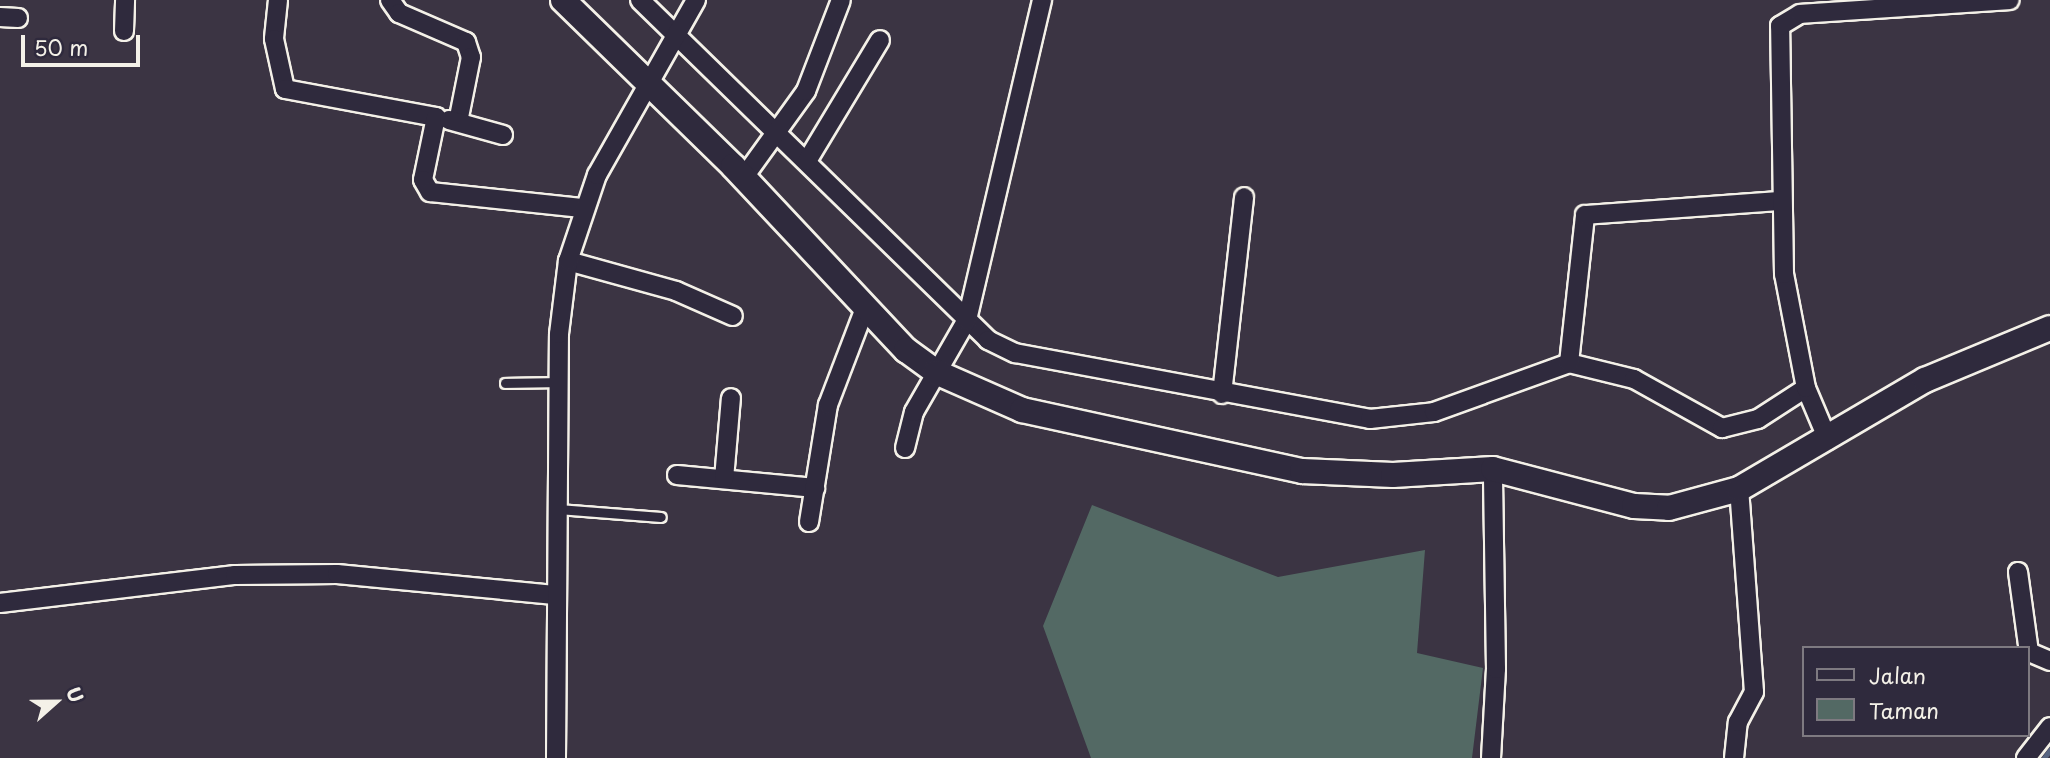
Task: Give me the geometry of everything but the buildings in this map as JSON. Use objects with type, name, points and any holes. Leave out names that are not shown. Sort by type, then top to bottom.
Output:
[{"type":"main road","points":[[563,0],[652,79],[865,308],[941,364],[1022,410],[1302,471],[1392,475],[1493,468],[1634,506],[1669,508],[1739,489],[1826,434],[1925,380],[2050,328]]},
{"type":"street","points":[[124,31],[125,0]]},
{"type":"street","points":[[278,0],[274,39],[285,89],[436,117],[503,135]]},
{"type":"street","points":[[390,0],[400,13],[467,42],[471,57],[458,122]]},
{"type":"street","points":[[640,0],[678,40],[807,161],[965,324],[988,340],[1016,353],[1222,394],[1370,419],[1473,401],[1569,363],[1634,379],[1691,416],[1723,428],[1758,419],[1807,391]]},
{"type":"street","points":[[556,758],[559,382],[568,261],[582,208],[652,79],[678,40],[696,0]]},
{"type":"street","points":[[744,177],[777,132],[820,64],[841,0]]},
{"type":"street","points":[[905,448],[914,412],[965,324],[1042,0]]},
{"type":"street","points":[[1826,434],[1807,391],[1784,274],[1777,44],[1785,19],[2010,0]]},
{"type":"street","points":[[807,161],[880,40]]},
{"type":"street","points":[[436,117],[423,180],[430,192],[582,208]]},
{"type":"street","points":[[1222,394],[1244,197]]},
{"type":"street","points":[[1569,363],[1586,215],[1780,201]]},
{"type":"street","points":[[568,261],[676,291],[733,316]]},
{"type":"street","points":[[809,522],[828,405],[865,308]]},
{"type":"street","points":[[724,479],[731,398]]},
{"type":"street","points":[[1491,758],[1493,468]]},
{"type":"street","points":[[677,475],[815,488]]},
{"type":"street","points":[[1734,758],[1738,722],[1754,692],[1739,489]]},
{"type":"street","points":[[2018,572],[2028,646]]},
{"type":"street","points":[[0,603],[235,575],[337,575],[557,595]]},
{"type":"street","points":[[2029,652],[2050,660]]},
{"type":"street","points":[[2026,758],[2050,727]]},
{"type":"lane","points":[[505,383],[559,382]]},
{"type":"lane","points":[[558,509],[662,517]]},
{"type":"green space","points":[[1092,505],[1278,577],[1425,550],[1417,653],[1483,668],[1472,758],[1091,758],[1043,626]]},
{"type":"waterway","points":[[2044,758],[2050,750]]}]
